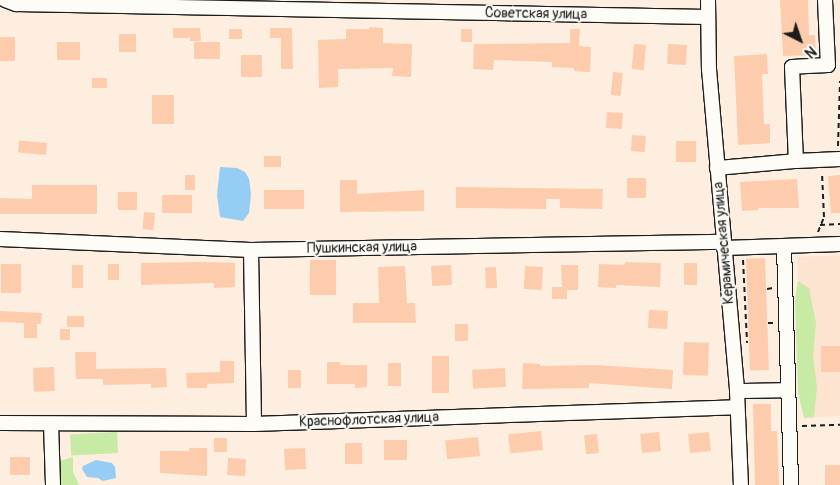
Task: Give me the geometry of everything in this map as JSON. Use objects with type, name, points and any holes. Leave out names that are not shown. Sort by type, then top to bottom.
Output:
[{"type":"street","name":"Советская улица","points":[[5,0],[16,4],[708,17]]},
{"type":"street","name":"Керамическая улица","points":[[708,0],[717,168],[737,391],[741,485]]},
{"type":"street","points":[[796,160],[792,67],[828,65],[825,0]]},
{"type":"street","points":[[717,168],[796,160],[839,159]]},
{"type":"street","name":"Пушкинская улица","points":[[0,239],[251,250],[724,245],[813,246],[840,244]]},
{"type":"street","points":[[784,246],[792,485]]},
{"type":"street","points":[[251,250],[254,424]]},
{"type":"street","points":[[737,391],[788,390]]},
{"type":"street","name":"Краснофлотская улица","points":[[0,423],[254,424],[737,407]]},
{"type":"street","points":[[51,424],[53,485]]},
{"type":"path","points":[[839,159],[840,81]]},
{"type":"path","points":[[813,246],[824,217],[822,159]]},
{"type":"path","points":[[820,225],[840,224]]},
{"type":"path","points":[[790,426],[840,425]]},
{"type":"shaded area","points":[[840,255],[840,416],[804,418],[797,257]]},
{"type":"green space","points":[[798,281],[809,288],[816,323],[813,356],[817,387],[814,417],[804,418],[798,393],[795,301]]},
{"type":"green space","points":[[117,432],[118,453],[71,455],[70,434]]},
{"type":"green space","points":[[73,457],[73,472],[79,485],[59,485],[60,461]]},
{"type":"water","points":[[220,167],[237,168],[245,172],[249,179],[251,194],[249,213],[243,221],[220,217],[217,195]]},
{"type":"water","points":[[96,460],[112,463],[115,467],[116,478],[103,481],[98,478],[87,477],[82,469],[83,466]]},
{"type":"building","points":[[780,0],[808,0],[809,35],[815,35],[816,55],[783,56]]},
{"type":"building","points":[[369,27],[383,28],[383,43],[412,44],[411,77],[392,76],[393,68],[338,69],[338,87],[319,88],[318,40],[346,39],[346,29],[369,29]]},
{"type":"building","points":[[173,28],[200,28],[201,41],[190,41],[190,38],[173,38]]},
{"type":"building","points":[[270,28],[292,28],[293,69],[281,69],[281,38],[270,38]]},
{"type":"building","points":[[229,29],[242,29],[242,39],[229,39]]},
{"type":"building","points":[[461,29],[472,29],[472,42],[461,42]]},
{"type":"building","points":[[570,29],[580,29],[579,46],[591,47],[590,72],[574,71],[574,68],[552,67],[552,62],[494,60],[493,70],[473,69],[474,44],[570,43]]},
{"type":"building","points":[[119,34],[136,34],[136,52],[119,52]]},
{"type":"building","points":[[0,37],[15,37],[15,61],[0,61]]},
{"type":"building","points":[[57,42],[80,42],[80,60],[57,60]]},
{"type":"building","points":[[194,42],[220,42],[220,59],[194,59]]},
{"type":"building","points":[[634,44],[646,45],[644,70],[632,69]]},
{"type":"building","points":[[668,44],[687,45],[686,65],[667,64]]},
{"type":"building","points":[[767,54],[768,74],[762,74],[764,124],[770,124],[770,143],[738,145],[734,56]]},
{"type":"building","points":[[241,55],[262,55],[262,77],[241,77]]},
{"type":"building","points":[[613,72],[623,73],[621,96],[611,95]]},
{"type":"building","points":[[92,78],[107,78],[107,88],[92,88]]},
{"type":"building","points":[[152,95],[174,95],[174,124],[152,124]]},
{"type":"building","points":[[607,112],[623,113],[622,129],[606,128]]},
{"type":"building","points":[[632,135],[646,136],[645,152],[631,151]]},
{"type":"building","points":[[19,141],[47,143],[46,155],[18,153]]},
{"type":"building","points":[[676,141],[696,141],[696,162],[676,162]]},
{"type":"building","points":[[264,156],[281,156],[281,167],[264,167]]},
{"type":"building","points":[[185,175],[195,175],[195,190],[185,190]]},
{"type":"building","points":[[840,175],[840,213],[831,213],[828,176]]},
{"type":"building","points":[[627,178],[646,178],[646,198],[627,198]]},
{"type":"building","points":[[797,179],[799,208],[758,208],[758,210],[742,211],[740,182]]},
{"type":"building","points":[[340,180],[357,180],[357,194],[424,190],[424,211],[340,212]]},
{"type":"building","points":[[32,185],[97,185],[97,214],[0,214],[0,198],[32,199]]},
{"type":"building","points":[[456,187],[603,189],[602,209],[560,208],[560,199],[546,199],[546,209],[456,208]]},
{"type":"building","points":[[264,190],[304,190],[304,209],[264,209]]},
{"type":"building","points":[[118,192],[137,192],[137,210],[118,210]]},
{"type":"building","points":[[162,195],[192,195],[192,213],[162,213]]},
{"type":"building","points":[[144,212],[155,213],[153,230],[143,229]]},
{"type":"building","points":[[765,258],[769,370],[750,371],[746,259]]},
{"type":"building","points":[[310,260],[336,260],[336,295],[310,295]]},
{"type":"building","points":[[625,262],[661,263],[660,287],[616,285],[616,288],[598,287],[599,264],[624,265]]},
{"type":"building","points":[[141,263],[235,263],[235,287],[214,288],[214,283],[141,285]]},
{"type":"building","points":[[684,263],[697,263],[697,285],[684,285]]},
{"type":"building","points":[[1,264],[21,264],[21,293],[1,293]]},
{"type":"building","points":[[108,264],[119,264],[119,280],[108,280]]},
{"type":"building","points":[[72,265],[83,265],[83,288],[72,288]]},
{"type":"building","points":[[451,265],[452,285],[432,286],[431,266]]},
{"type":"building","points":[[561,265],[578,265],[578,290],[567,290],[567,299],[552,299],[552,287],[562,287]]},
{"type":"building","points":[[405,266],[407,303],[415,303],[416,323],[353,323],[353,303],[379,303],[378,267]]},
{"type":"building","points":[[525,266],[543,267],[542,290],[524,289]]},
{"type":"building","points":[[496,267],[497,288],[486,289],[485,268]]},
{"type":"building","points":[[649,310],[668,311],[667,329],[648,328]]},
{"type":"building","points":[[0,311],[42,313],[41,324],[37,324],[37,338],[24,338],[24,323],[0,322]]},
{"type":"building","points":[[67,316],[84,316],[84,327],[67,327]]},
{"type":"building","points":[[455,324],[468,324],[468,341],[455,341]]},
{"type":"building","points":[[60,329],[70,329],[70,340],[60,340]]},
{"type":"building","points":[[684,342],[709,343],[708,376],[683,375]]},
{"type":"building","points":[[821,346],[840,346],[840,372],[821,372]]},
{"type":"building","points":[[75,352],[96,352],[96,369],[166,368],[167,387],[151,388],[151,384],[103,385],[103,379],[76,379]]},
{"type":"building","points":[[432,356],[449,356],[449,393],[432,393]]},
{"type":"building","points":[[220,361],[234,361],[234,383],[207,384],[207,388],[187,388],[186,373],[220,372]]},
{"type":"building","points":[[327,362],[340,362],[340,365],[367,365],[367,387],[355,388],[355,384],[327,384]]},
{"type":"building","points":[[388,363],[401,363],[401,386],[388,386]]},
{"type":"building","points":[[523,363],[540,364],[540,366],[595,365],[673,370],[672,389],[589,383],[589,388],[522,389]]},
{"type":"building","points":[[54,367],[55,391],[34,392],[33,368]]},
{"type":"building","points":[[505,368],[506,387],[473,389],[472,370]]},
{"type":"building","points":[[288,370],[301,370],[301,388],[288,388]]},
{"type":"building","points":[[753,404],[771,404],[771,431],[777,431],[779,485],[755,485]]},
{"type":"building","points":[[541,431],[543,450],[510,453],[508,434]]},
{"type":"building","points":[[659,432],[661,451],[642,453],[640,434]]},
{"type":"building","points":[[709,432],[711,451],[690,453],[688,434]]},
{"type":"building","points":[[597,434],[599,453],[586,454],[584,435]]},
{"type":"building","points":[[478,437],[480,456],[447,459],[445,440]]},
{"type":"building","points":[[214,438],[227,438],[227,452],[214,452]]},
{"type":"building","points":[[384,440],[407,440],[407,460],[384,460]]},
{"type":"building","points":[[345,443],[362,443],[362,464],[345,464]]},
{"type":"building","points":[[189,448],[207,448],[207,476],[160,473],[160,451],[189,451]]},
{"type":"building","points":[[305,448],[306,469],[285,470],[284,449]]},
{"type":"building","points":[[10,457],[30,457],[30,475],[10,475]]},
{"type":"building","points":[[228,458],[246,459],[245,476],[227,475]]},
{"type":"building","points":[[825,465],[840,465],[840,485],[825,485]]}]
